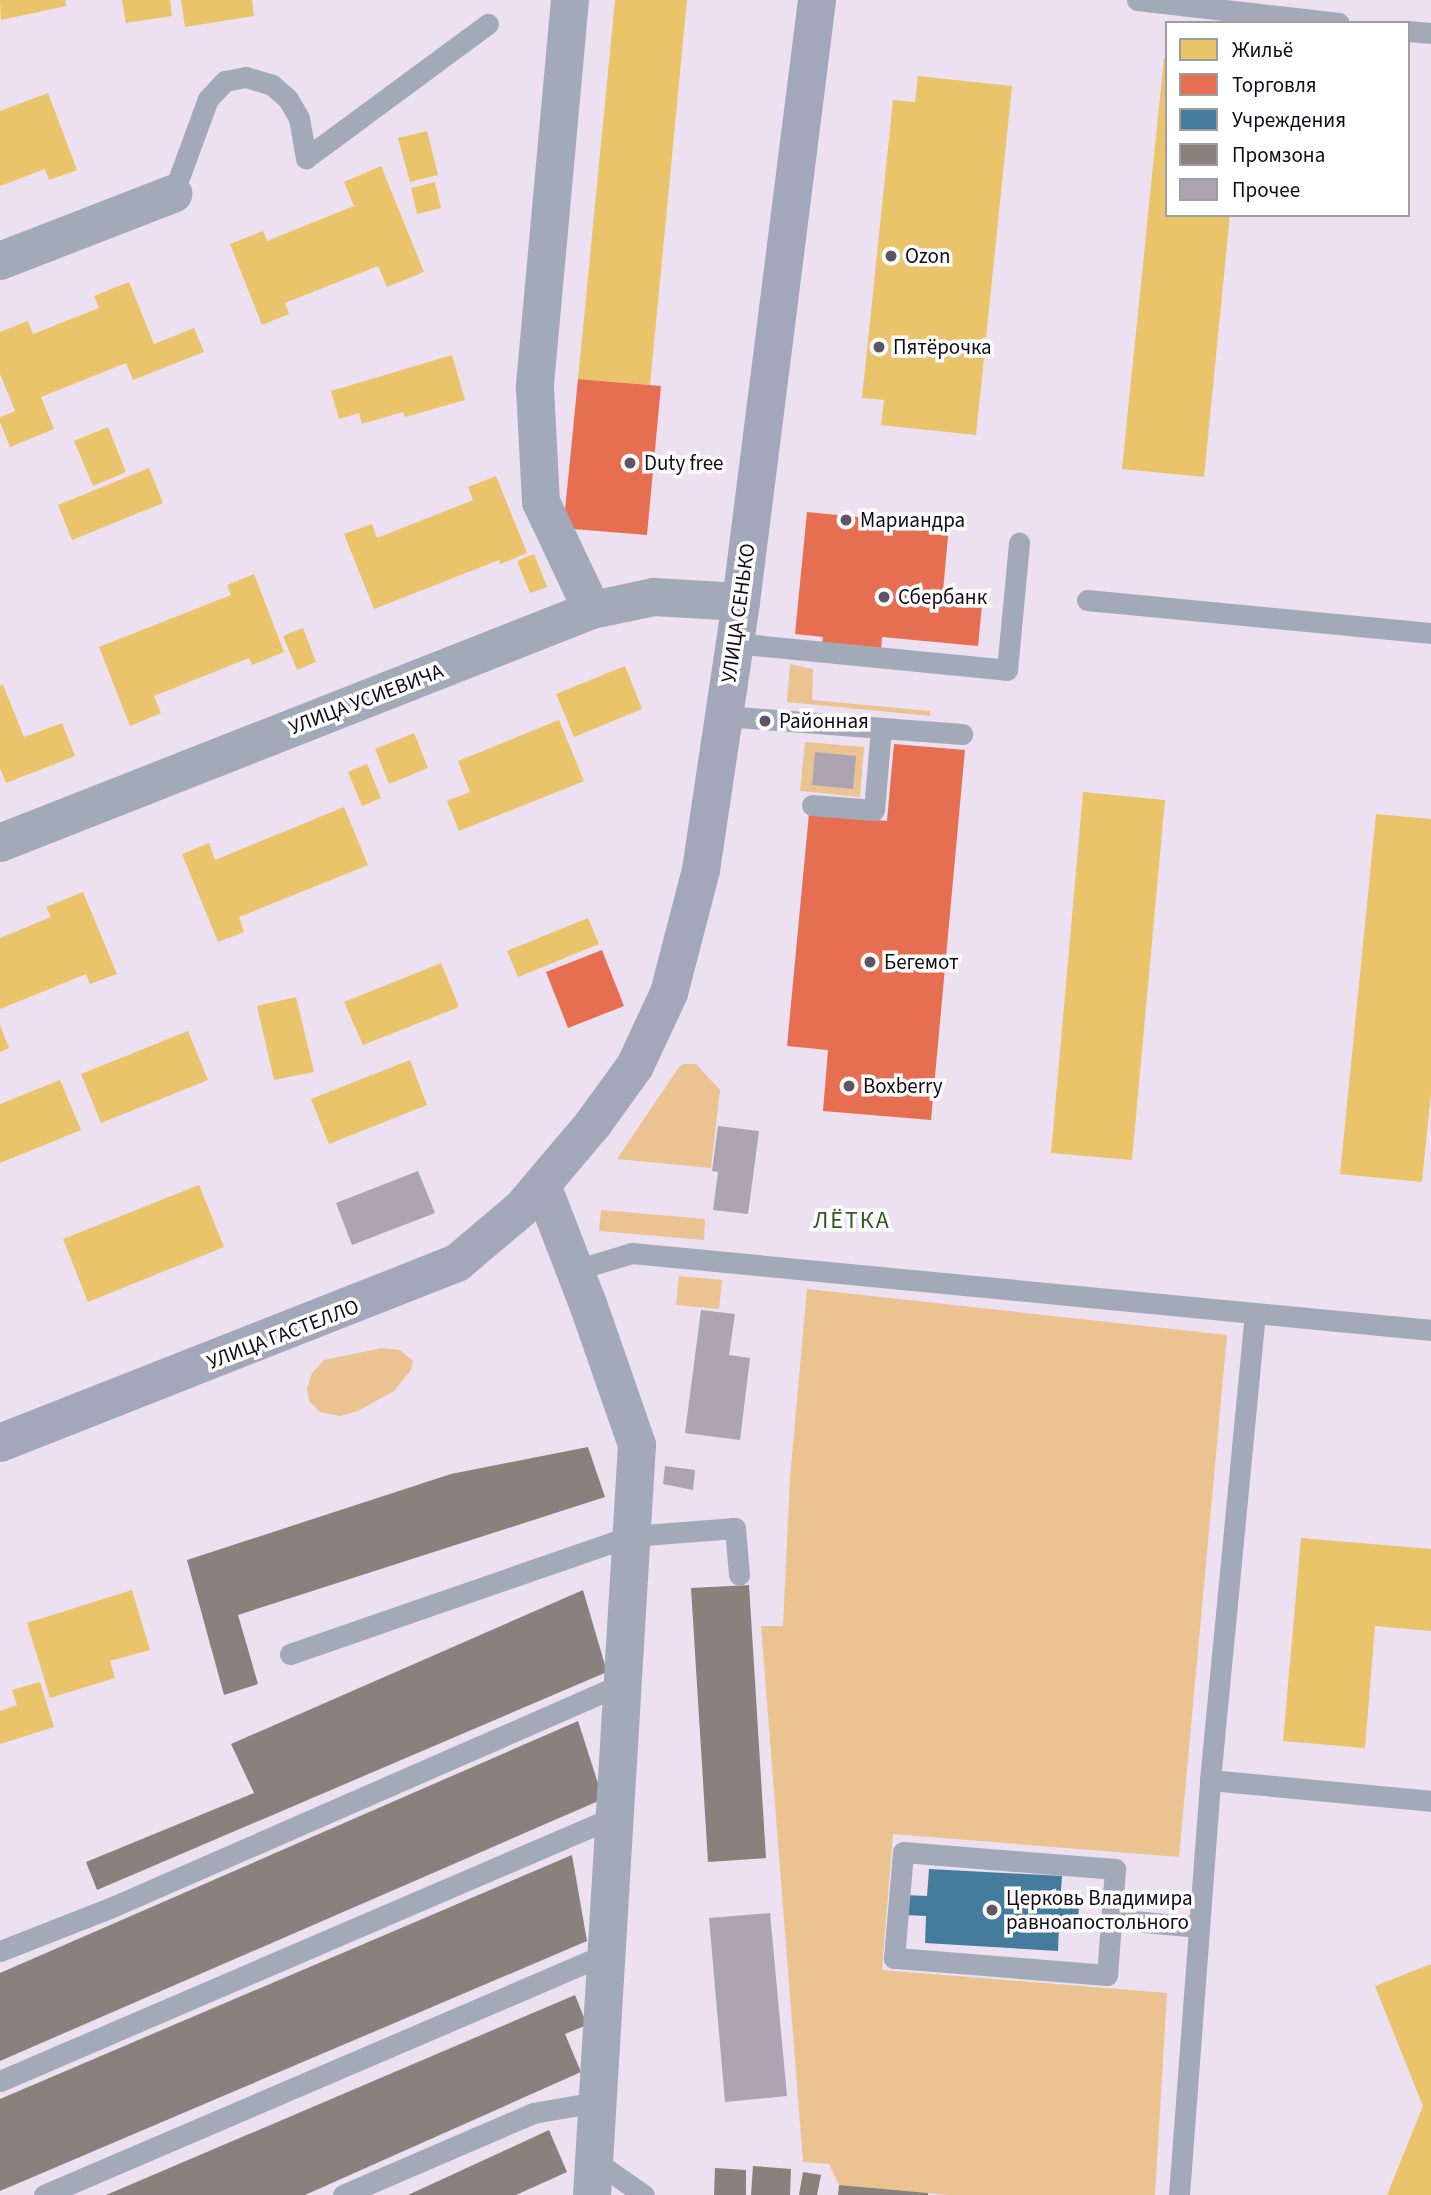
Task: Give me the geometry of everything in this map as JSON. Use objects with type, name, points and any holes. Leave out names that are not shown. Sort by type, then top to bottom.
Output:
[{"type":"street","points":[[570,0],[535,388],[541,502],[592,610]]},
{"type":"street","name":"УЛИЦА СЕНЬКО","points":[[542,1185],[593,1124],[635,1066],[669,993],[701,870],[741,602],[817,0]]},
{"type":"street","points":[[0,261],[173,194]]},
{"type":"street","name":"УЛИЦА УСИЕВИЧА","points":[[0,843],[592,610],[654,597],[741,602]]},
{"type":"street","points":[[542,1185],[637,1445],[593,2177]]},
{"type":"street","name":"УЛИЦА ГАСТЕЛЛО","points":[[0,1443],[457,1263],[522,1208],[542,1185]]},
{"type":"lane","points":[[1138,0],[1322,21]]},
{"type":"lane","points":[[173,194],[208,99],[225,81],[246,76],[272,85],[288,99],[299,118],[306,158],[488,24]]},
{"type":"lane","points":[[1410,30],[1431,33]]},
{"type":"lane","points":[[734,643],[1007,670],[1019,543]]},
{"type":"lane","points":[[1087,600],[1431,633]]},
{"type":"lane","points":[[723,716],[962,734]]},
{"type":"lane","points":[[812,805],[874,810],[881,728]]},
{"type":"lane","points":[[575,1270],[632,1253],[1255,1316],[1431,1330]]},
{"type":"lane","points":[[1179,2195],[1210,1780],[1255,1316]]},
{"type":"lane","points":[[290,1654],[631,1536],[735,1528],[739,1575]]},
{"type":"lane","points":[[0,1951],[110,1908],[622,1684]]},
{"type":"lane","points":[[1210,1780],[1431,1801]]},
{"type":"lane","points":[[0,2081],[614,1817]]},
{"type":"lane","points":[[903,1852],[1115,1869],[1111,1919],[1107,1975],[894,1958],[903,1852]]},
{"type":"lane","points":[[1111,1919],[1199,1927]]},
{"type":"lane","points":[[44,2195],[606,1954]]},
{"type":"lane","points":[[343,2195],[533,2113],[597,2102]]},
{"type":"lane","points":[[593,2177],[644,2195]]},
{"type":"shaded area","points":[[790,664],[813,669],[812,700],[930,711],[930,716],[787,702]]},
{"type":"shaded area","points":[[805,742],[864,747],[860,797],[800,791]]},
{"type":"shaded area","points":[[696,1064],[720,1090],[711,1168],[617,1159],[679,1067]]},
{"type":"shaded area","points":[[601,1210],[705,1219],[704,1240],[599,1231]]},
{"type":"shaded area","points":[[679,1276],[722,1280],[719,1309],[676,1305]]},
{"type":"shaded area","points":[[807,1289],[1227,1335],[1179,1857],[893,1834],[882,1970],[1167,1993],[1155,2195],[948,2195],[839,2185],[829,2164],[803,2162],[761,1626],[783,1626],[790,1478]]},
{"type":"shaded area","points":[[382,1348],[400,1350],[413,1361],[411,1370],[394,1391],[358,1411],[340,1416],[320,1412],[309,1401],[307,1388],[312,1373],[324,1360]]},
{"type":"building: Жильё","points":[[0,0],[65,0],[66,6],[1,20]]},
{"type":"building: Жильё","points":[[122,0],[170,0],[172,16],[126,23]]},
{"type":"building: Жильё","points":[[181,0],[252,0],[254,16],[185,27]]},
{"type":"building: Жильё","points":[[615,0],[687,0],[650,385],[578,379]]},
{"type":"building: Жильё","points":[[1165,58],[1165,217],[1230,217],[1204,477],[1122,469]]},
{"type":"building: Жильё","points":[[918,76],[1012,86],[976,435],[881,425],[884,400],[862,398],[893,100],[915,102]]},
{"type":"building: Жильё","points":[[48,93],[77,170],[49,180],[45,169],[0,186],[0,111]]},
{"type":"building: Жильё","points":[[427,131],[438,175],[410,182],[398,138]]},
{"type":"building: Жильё","points":[[381,166],[424,272],[387,287],[378,266],[285,303],[289,314],[262,325],[230,244],[263,231],[267,241],[354,206],[344,182]]},
{"type":"building: Жильё","points":[[435,182],[441,208],[417,214],[411,188]]},
{"type":"building: Жильё","points":[[129,282],[154,344],[194,328],[204,352],[133,380],[126,363],[41,397],[54,429],[10,447],[0,417],[15,411],[0,374],[0,332],[28,321],[33,334],[99,308],[94,296]]},
{"type":"building: Жильё","points":[[452,355],[465,400],[405,417],[403,412],[362,424],[359,413],[339,419],[331,391]]},
{"type":"building: Жильё","points":[[108,427],[126,472],[93,486],[74,441]]},
{"type":"building: Жильё","points":[[149,468],[163,503],[72,540],[58,505]]},
{"type":"building: Жильё","points":[[496,476],[527,553],[500,564],[499,560],[374,609],[344,534],[372,524],[377,538],[473,500],[468,487]]},
{"type":"building: Жильё","points":[[534,554],[547,587],[530,593],[517,561]]},
{"type":"building: Жильё","points":[[254,574],[284,652],[252,665],[249,658],[154,696],[161,713],[130,726],[99,647],[231,595],[227,585]]},
{"type":"building: Жильё","points":[[303,628],[316,662],[297,670],[283,636]]},
{"type":"building: Жильё","points":[[625,666],[642,709],[574,737],[556,694]]},
{"type":"building: Жильё","points":[[3,685],[24,737],[62,723],[75,756],[6,783],[0,768],[0,686]]},
{"type":"building: Жильё","points":[[559,720],[584,781],[459,831],[447,801],[470,792],[458,761]]},
{"type":"building: Жильё","points":[[414,733],[428,768],[389,784],[375,749]]},
{"type":"building: Жильё","points":[[367,764],[381,798],[362,806],[348,772]]},
{"type":"building: Жильё","points":[[1083,792],[1165,800],[1132,1160],[1051,1153]]},
{"type":"building: Жильё","points":[[344,807],[368,865],[239,917],[244,932],[218,942],[182,854],[209,843],[215,860]]},
{"type":"building: Жильё","points":[[1376,814],[1431,819],[1431,1093],[1422,1182],[1340,1174]]},
{"type":"building: Жильё","points":[[83,892],[117,974],[90,984],[86,974],[0,1009],[0,938],[51,917],[46,907]]},
{"type":"building: Жильё","points":[[588,918],[599,944],[518,977],[507,951]]},
{"type":"building: Жильё","points":[[441,963],[459,1007],[363,1045],[344,1002]]},
{"type":"building: Жильё","points":[[296,997],[314,1072],[274,1080],[257,1006]]},
{"type":"building: Жильё","points":[[0,1025],[9,1048],[0,1052]]},
{"type":"building: Жильё","points":[[188,1031],[208,1080],[101,1123],[81,1074]]},
{"type":"building: Жильё","points":[[410,1060],[427,1105],[329,1144],[311,1099]]},
{"type":"building: Жильё","points":[[60,1080],[81,1130],[0,1163],[0,1104]]},
{"type":"building: Жильё","points":[[199,1185],[224,1247],[88,1302],[63,1239]]},
{"type":"building: Жильё","points":[[1301,1538],[1431,1549],[1431,1631],[1375,1626],[1365,1748],[1283,1741]]},
{"type":"building: Жильё","points":[[132,1590],[150,1650],[110,1661],[115,1678],[50,1698],[27,1623]]},
{"type":"building: Жильё","points":[[40,1682],[54,1727],[0,1744],[0,1711],[17,1705],[12,1690]]},
{"type":"building: Жильё","points":[[1431,1964],[1431,2195],[1387,2195],[1423,2106],[1375,1986]]},
{"type":"building: Торговля","points":[[578,379],[661,386],[647,535],[573,529],[565,510]]},
{"type":"building: Торговля","points":[[807,512],[949,526],[942,602],[982,605],[978,646],[882,637],[881,648],[822,643],[823,637],[795,634]]},
{"type":"building: Торговля","name":"Бегемот","points":[[894,744],[965,750],[931,1120],[823,1111],[828,1050],[787,1046],[809,813],[887,821]]},
{"type":"building: Торговля","points":[[602,950],[624,1006],[568,1028],[546,972]]},
{"type":"building: Учреждения","name":"Церковь Владимира равноапостольного","points":[[929,1869],[1062,1876],[1060,1903],[1079,1904],[1078,1924],[1059,1924],[1058,1951],[925,1943],[926,1916],[905,1915],[906,1895],[927,1896]]},
{"type":"building: Промзона","points":[[588,1447],[605,1497],[238,1615],[258,1684],[224,1695],[187,1560],[451,1474]]},
{"type":"building: Промзона","points":[[749,1585],[766,1858],[708,1862],[691,1588]]},
{"type":"building: Промзона","points":[[583,1590],[607,1672],[97,1890],[86,1862],[254,1793],[231,1744]]},
{"type":"building: Промзона","points":[[578,1721],[603,1799],[0,2061],[0,1973]]},
{"type":"building: Промзона","points":[[572,1855],[587,1941],[0,2191],[0,2099]]},
{"type":"building: Промзона","points":[[575,1995],[587,2025],[565,2034],[581,2072],[305,2195],[106,2195]]},
{"type":"building: Промзона","points":[[549,2130],[567,2172],[516,2195],[408,2195]]},
{"type":"building: Промзона","points":[[753,2166],[791,2169],[790,2195],[751,2195]]},
{"type":"building: Промзона","points":[[715,2168],[746,2170],[746,2195],[714,2195]]},
{"type":"building: Промзона","points":[[803,2172],[821,2175],[817,2195],[799,2195]]},
{"type":"building: Промзона","points":[[839,2185],[928,2193],[928,2195],[838,2195]]},
{"type":"building: Прочее","points":[[815,752],[856,756],[853,789],[812,785]]},
{"type":"building: Прочее","points":[[718,1126],[759,1131],[748,1214],[713,1210],[718,1172],[712,1171]]},
{"type":"building: Прочее","points":[[418,1171],[435,1213],[352,1245],[336,1203]]},
{"type":"building: Прочее","points":[[701,1310],[735,1314],[729,1355],[750,1358],[740,1440],[685,1433]]},
{"type":"building: Прочее","points":[[665,1466],[695,1470],[693,1490],[663,1484]]},
{"type":"building: Прочее","points":[[770,1913],[787,2096],[725,2102],[709,1918]]},
{"type":"place","name":"Ozon","points":[[891,256]]},
{"type":"place","name":"Пятёрочка","points":[[879,347]]},
{"type":"place","name":"Duty free","points":[[630,463]]},
{"type":"place","name":"Мариандра","points":[[846,520]]},
{"type":"place","name":"Сбербанк","points":[[884,597]]},
{"type":"place","name":"Районная","points":[[765,721]]},
{"type":"place","name":"Бегемот","points":[[870,962]]},
{"type":"place","name":"Boxberry","points":[[849,1086]]},
{"type":"place","name":"Церковь Владимира равноапостольного","points":[[992,1910]]},
{"type":"district","name":"ЛЁТКА","points":[[852,1221]]}]
